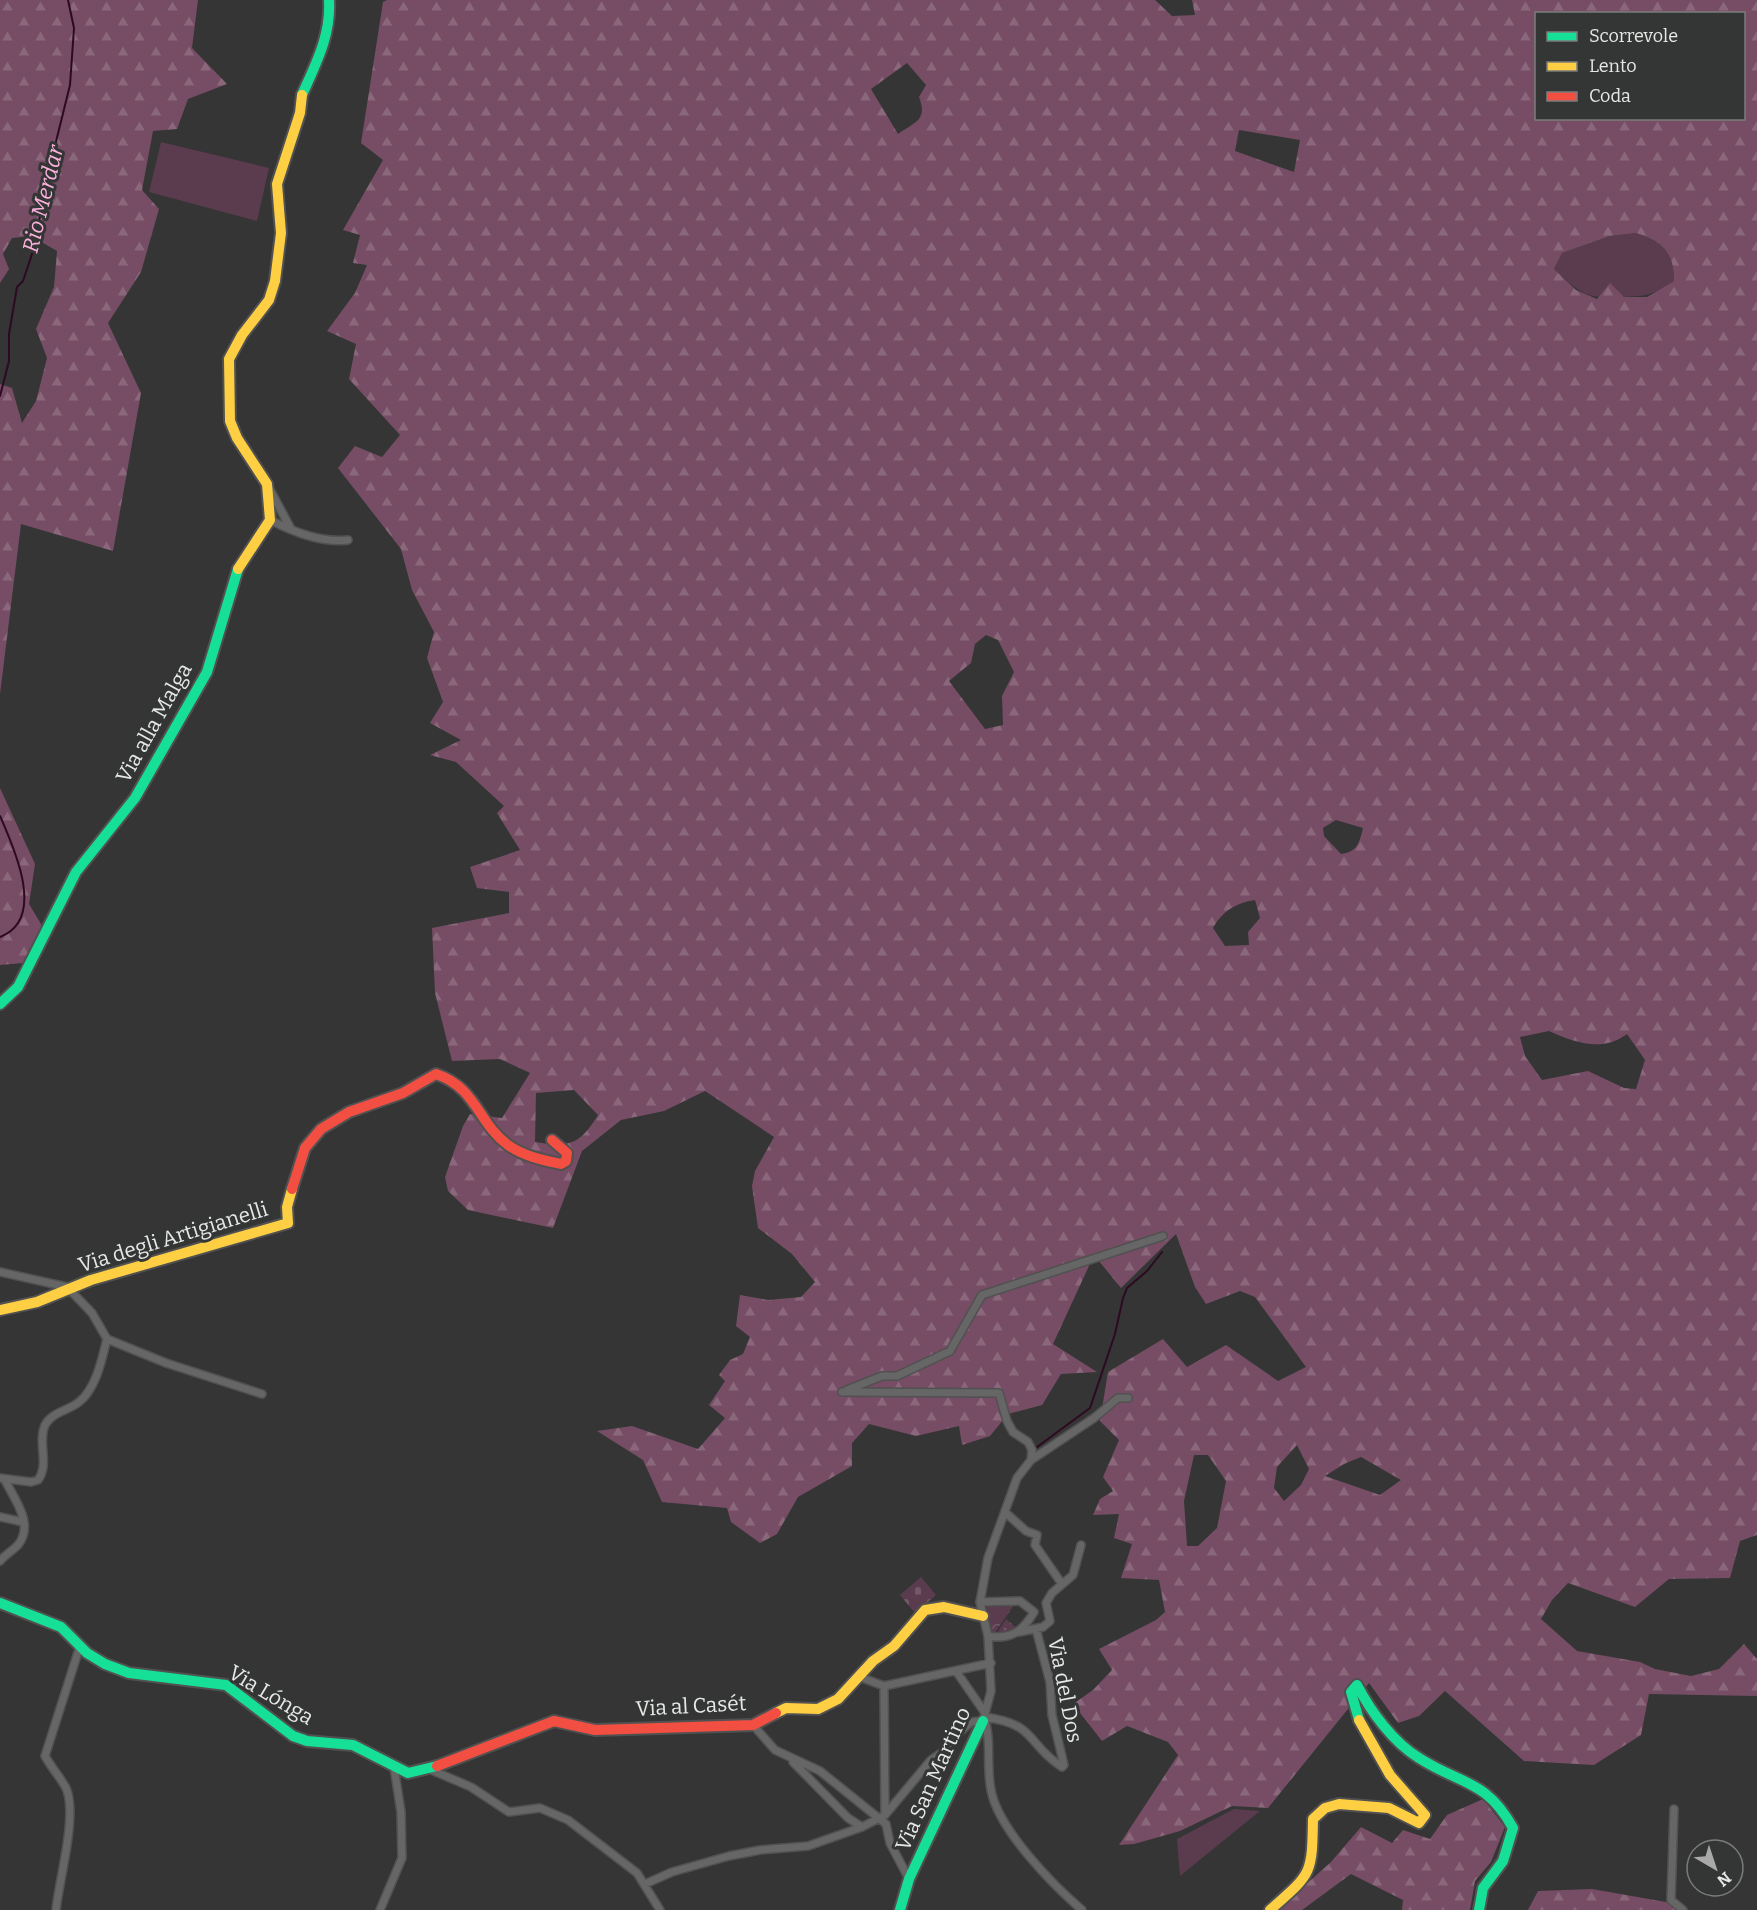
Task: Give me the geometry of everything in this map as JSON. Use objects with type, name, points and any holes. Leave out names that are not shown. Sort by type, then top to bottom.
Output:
[{"type":"street","points":[[291,529],[267,484],[237,438],[230,421],[229,359],[242,335],[269,300],[275,281],[281,233],[277,184],[300,113],[301,97],[324,46],[330,22],[329,0]]},
{"type":"street","points":[[267,484],[270,520],[306,536],[334,541],[348,540]]},
{"type":"street","name":"Via alla Malga","points":[[0,1004],[18,987],[76,872],[135,798],[207,672],[239,565],[270,520]]},
{"type":"street","name":"Via degli Artigianelli","points":[[0,1310],[37,1302],[91,1280],[288,1223],[287,1207],[305,1148],[321,1129],[348,1112],[403,1093],[436,1074],[450,1077],[463,1085],[492,1129],[514,1150],[561,1164],[566,1161],[567,1153],[552,1140]]},
{"type":"street","points":[[1031,1460],[1032,1450],[1028,1442],[1013,1432],[1007,1421],[999,1394],[842,1392],[882,1376],[897,1376],[950,1351],[982,1295],[1163,1236]]},
{"type":"street","points":[[0,1272],[44,1284],[63,1286],[92,1313],[107,1339],[166,1363],[262,1394]]},
{"type":"street","points":[[3,1479],[31,1482],[41,1475],[44,1462],[42,1436],[46,1423],[57,1413],[80,1401],[87,1392],[101,1361],[107,1339]]},
{"type":"street","points":[[1019,1632],[1034,1612],[1020,1601],[980,1602],[988,1558],[1017,1478],[1031,1460],[1094,1418],[1118,1398],[1128,1398]]},
{"type":"street","points":[[0,1561],[18,1544],[24,1532],[19,1504],[3,1479]]},
{"type":"street","points":[[1006,1513],[1026,1531],[1037,1535],[1035,1545],[1062,1584]]},
{"type":"street","points":[[0,1517],[23,1522]]},
{"type":"street","points":[[988,1636],[1000,1638],[1036,1629],[1050,1621],[1046,1603],[1073,1575],[1081,1545]]},
{"type":"street","name":"Via San Martino","points":[[900,1910],[909,1879],[984,1717],[991,1691],[988,1636],[980,1602]]},
{"type":"street","name":"Via Lónga","points":[[0,1603],[61,1626],[80,1646],[105,1664],[129,1673],[226,1686],[293,1736],[307,1741],[353,1745],[408,1773],[429,1769]]},
{"type":"street","name":"Via al Casét","points":[[429,1769],[554,1721],[594,1730],[753,1725],[786,1708],[818,1709],[838,1699],[873,1661],[894,1646],[925,1610],[944,1607],[983,1616]]},
{"type":"street","name":"Via del Dos","points":[[984,1717],[1002,1719],[1021,1726],[1054,1761],[1062,1767],[1064,1765],[1052,1715],[1050,1682],[1036,1629]]},
{"type":"street","points":[[56,1910],[68,1835],[69,1799],[65,1787],[45,1756],[80,1646]]},
{"type":"street","points":[[860,1677],[884,1686],[991,1663]]},
{"type":"street","points":[[956,1671],[984,1717],[987,1727],[991,1790],[1000,1818],[1056,1887],[1082,1910]]},
{"type":"street","points":[[1270,1910],[1302,1882],[1312,1864],[1313,1819],[1325,1808],[1339,1804],[1389,1808],[1419,1823],[1425,1815],[1385,1766],[1362,1731],[1351,1700],[1351,1692],[1358,1685],[1362,1696],[1385,1725],[1418,1758],[1492,1794],[1503,1807],[1513,1828],[1501,1864],[1485,1880],[1479,1896],[1479,1910]]},
{"type":"street","points":[[884,1686],[885,1815]]},
{"type":"street","points":[[645,1884],[672,1872],[729,1856],[760,1850],[808,1846],[862,1827],[885,1815],[931,1760],[942,1753],[971,1722],[984,1717]]},
{"type":"street","points":[[753,1725],[767,1743],[787,1756],[820,1772],[886,1824],[890,1843],[909,1879]]},
{"type":"street","points":[[787,1756],[848,1818],[862,1827]]},
{"type":"street","points":[[380,1910],[402,1858],[401,1812],[394,1767]]},
{"type":"street","points":[[429,1769],[471,1787],[509,1812],[540,1808],[568,1820],[637,1873],[660,1910]]},
{"type":"street","points":[[1674,1809],[1671,1900],[1683,1910]]},
{"type":"green space","points":[[0,0],[198,0],[192,48],[227,84],[188,99],[177,129],[153,131],[142,190],[159,209],[141,272],[108,323],[141,393],[113,551],[21,524],[0,694],[0,384],[12,388],[22,423],[36,401],[47,358],[36,329],[54,287],[57,251],[31,236],[12,238],[3,254],[9,269],[0,283]]},
{"type":"green space","points":[[387,0],[1155,0],[1172,16],[1195,15],[1192,0],[1757,0],[1757,1535],[1740,1541],[1730,1578],[1669,1579],[1635,1607],[1568,1583],[1552,1600],[1541,1619],[1577,1651],[1640,1662],[1655,1669],[1691,1676],[1719,1669],[1744,1644],[1757,1659],[1757,1696],[1649,1694],[1641,1735],[1594,1765],[1524,1761],[1445,1691],[1419,1716],[1398,1723],[1369,1683],[1268,1808],[1232,1806],[1180,1831],[1134,1844],[1119,1845],[1178,1755],[1168,1742],[1127,1726],[1102,1741],[1073,1704],[1093,1690],[1112,1670],[1099,1649],[1156,1620],[1165,1612],[1159,1580],[1121,1578],[1132,1544],[1114,1538],[1119,1514],[1093,1515],[1100,1499],[1113,1491],[1103,1477],[1119,1440],[1100,1421],[1108,1372],[1163,1339],[1187,1367],[1226,1345],[1278,1381],[1306,1367],[1255,1297],[1240,1291],[1206,1304],[1195,1287],[1176,1234],[1121,1288],[1094,1255],[1053,1344],[1097,1372],[1061,1374],[1042,1405],[1008,1414],[990,1436],[962,1445],[959,1426],[916,1436],[869,1424],[852,1443],[852,1466],[798,1497],[777,1534],[760,1543],[731,1522],[727,1508],[662,1502],[643,1460],[597,1431],[632,1426],[698,1449],[725,1418],[709,1405],[725,1381],[719,1375],[730,1360],[743,1354],[750,1337],[736,1326],[740,1295],[768,1300],[801,1297],[815,1282],[792,1254],[758,1228],[752,1186],[755,1171],[774,1137],[705,1091],[664,1111],[621,1120],[582,1151],[553,1228],[468,1210],[448,1191],[445,1177],[463,1126],[470,1114],[502,1118],[530,1073],[500,1059],[452,1061],[435,993],[432,928],[509,913],[509,892],[477,888],[470,867],[520,850],[497,813],[504,806],[456,762],[430,755],[461,740],[430,723],[443,702],[427,658],[434,632],[412,590],[401,549],[338,468],[355,446],[382,457],[400,435],[349,379],[356,344],[327,331],[355,293],[367,265],[353,263],[360,235],[343,230],[383,160],[361,143],[383,2]],"holes":[[[907,63],[926,85],[919,97],[921,116],[898,134],[871,89]],[[1239,130],[1300,140],[1294,172],[1235,151]],[[1636,233],[1653,240],[1665,249],[1672,262],[1674,281],[1647,297],[1624,297],[1610,283],[1597,299],[1576,290],[1554,269],[1562,253],[1610,236]],[[986,635],[998,640],[1014,672],[1002,696],[1003,725],[985,729],[949,681],[971,663],[975,644]],[[1336,820],[1363,828],[1354,849],[1341,854],[1324,836],[1323,828]],[[1255,900],[1260,918],[1248,932],[1249,945],[1225,946],[1213,928],[1225,912],[1242,903]],[[1549,1031],[1578,1042],[1598,1044],[1617,1040],[1627,1034],[1645,1060],[1636,1089],[1624,1088],[1588,1071],[1542,1080],[1525,1056],[1520,1037]],[[574,1090],[598,1115],[585,1133],[572,1142],[565,1144],[535,1142],[536,1093]],[[1297,1445],[1309,1469],[1301,1485],[1284,1501],[1274,1488],[1277,1467]],[[1194,1455],[1208,1455],[1226,1481],[1217,1528],[1198,1546],[1187,1546],[1184,1501]],[[1361,1457],[1401,1480],[1380,1495],[1325,1476]]]},
{"type":"green space","points":[[161,142],[269,168],[257,221],[149,192]]},
{"type":"green space","points":[[1636,233],[1659,244],[1665,249],[1672,262],[1674,281],[1653,293],[1599,297],[1577,289],[1554,269],[1562,253],[1610,236]]},
{"type":"green space","points":[[0,788],[35,864],[29,904],[44,929],[23,963],[0,965]]},
{"type":"green space","points":[[921,1577],[936,1595],[915,1613],[900,1595]]},
{"type":"green space","points":[[986,1602],[1016,1602],[992,1637]]},
{"type":"green space","points":[[1006,1619],[1019,1630],[995,1636]]},
{"type":"green space","points":[[1483,1799],[1505,1827],[1491,1862],[1475,1881],[1470,1910],[1402,1910],[1403,1900],[1351,1874],[1302,1910],[1277,1910],[1331,1862],[1361,1827],[1392,1843],[1403,1830],[1430,1839],[1447,1815]]},
{"type":"green space","points":[[1234,1809],[1260,1811],[1180,1876],[1177,1839]]},
{"type":"green space","points":[[1592,1889],[1677,1904],[1683,1910],[1528,1910],[1538,1891]]},
{"type":"waterway","name":"Rio Merdar","points":[[0,396],[9,361],[9,334],[17,287],[23,281],[34,248],[47,178],[70,85],[74,28],[68,0]]},
{"type":"waterway","name":"Rio Merdar","points":[[0,816],[19,864],[24,899],[22,915],[14,928],[0,937]]},
{"type":"waterway","points":[[1037,1447],[1090,1408],[1115,1334],[1127,1288],[1147,1271],[1162,1252]]},
{"type":"traffic: fast","points":[[302,95],[325,37],[328,26],[329,0]]},
{"type":"traffic: fast","points":[[0,1004],[18,987],[76,872],[135,798],[207,672],[238,569]]},
{"type":"traffic: fast","points":[[0,1603],[61,1627],[87,1653],[105,1664],[129,1673],[226,1685],[293,1736],[307,1741],[353,1745],[408,1773],[437,1766]]},
{"type":"traffic: fast","points":[[1359,1720],[1351,1692],[1357,1685],[1376,1716],[1400,1744],[1434,1767],[1482,1791],[1503,1812],[1513,1828],[1503,1861],[1483,1888],[1479,1910]]},
{"type":"traffic: fast","points":[[900,1910],[909,1879],[983,1721]]},
{"type":"traffic: slow","points":[[238,569],[270,520],[267,484],[237,438],[230,421],[229,359],[242,335],[269,300],[275,281],[281,233],[277,184],[300,113],[302,95]]},
{"type":"traffic: slow","points":[[0,1310],[37,1302],[91,1280],[288,1223],[287,1207],[292,1189]]},
{"type":"traffic: slow","points":[[776,1713],[786,1708],[818,1709],[838,1699],[873,1661],[894,1646],[925,1610],[944,1607],[983,1616]]},
{"type":"traffic: slow","points":[[1270,1910],[1302,1880],[1307,1872],[1312,1852],[1313,1819],[1325,1808],[1339,1804],[1389,1808],[1419,1823],[1425,1815],[1390,1775],[1359,1720]]},
{"type":"traffic: jam","points":[[292,1189],[305,1148],[321,1129],[349,1112],[403,1093],[436,1074],[450,1080],[460,1088],[489,1126],[514,1149],[533,1157],[561,1164],[566,1161],[567,1153],[552,1140]]},
{"type":"traffic: jam","points":[[437,1766],[554,1721],[595,1730],[753,1725],[776,1713]]}]
